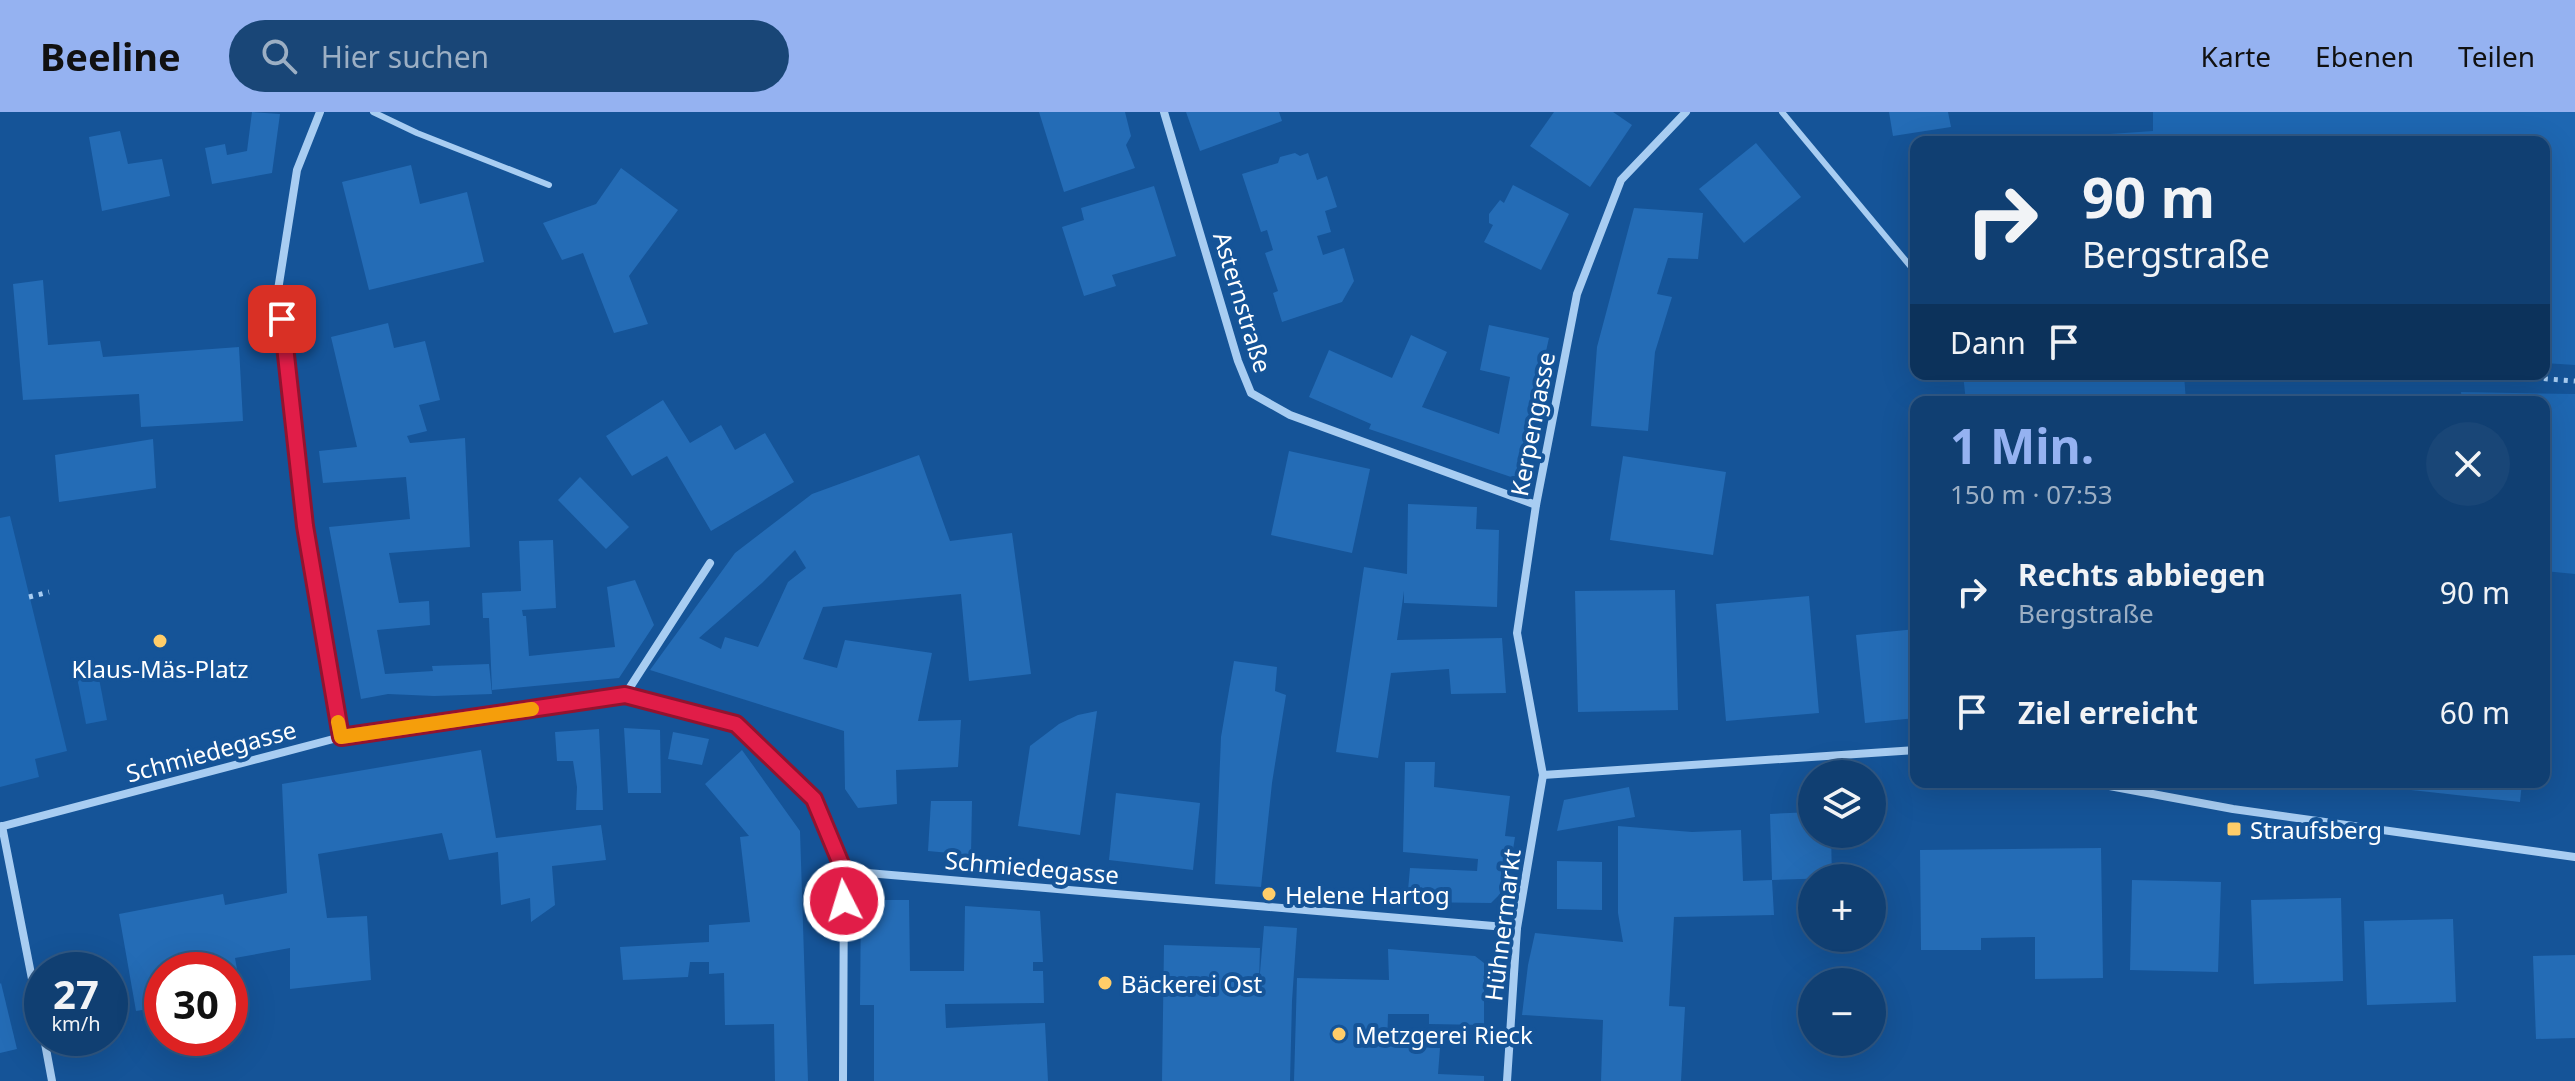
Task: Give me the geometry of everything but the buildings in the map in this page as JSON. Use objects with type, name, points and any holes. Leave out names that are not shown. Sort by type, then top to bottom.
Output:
[{"type":"street","points":[[320,112],[297,170],[278,290],[305,526],[341,737]]},
{"type":"street","name":"Asternstraße","points":[[1164,112],[1238,361],[1251,393],[1290,415],[1536,505]]},
{"type":"street","name":"Kerpengasse","points":[[1543,775],[1517,633],[1536,505],[1577,294],[1621,180],[1686,112]]},
{"type":"street","points":[[625,695],[710,563]]},
{"type":"street","name":"Schmiedegasse","points":[[1,826],[341,737],[625,695],[736,724],[814,799],[844,871],[1517,928]]},
{"type":"street","points":[[1543,775],[1910,750]]},
{"type":"street","name":"Hühnermarkt","points":[[1507,1081],[1517,928],[1543,775]]},
{"type":"street","points":[[2120,788],[2233,809],[2575,857]]},
{"type":"street","points":[[1,826],[26,952]]},
{"type":"street","points":[[843,1081],[844,871]]},
{"type":"street","points":[[47,1056],[52,1081]]},
{"type":"lane","points":[[373,112],[417,133],[549,185]]},
{"type":"lane","points":[[1782,112],[1910,266]]},
{"type":"path","points":[[2550,379],[2575,381]]},
{"type":"path","points":[[29,597],[49,592]]},
{"type":"shaded area","points":[[2153,112],[2575,112],[2575,365],[2550,363],[2550,136],[2082,136],[2153,131]]},
{"type":"shaded area","points":[[1964,380],[2184,380],[2186,396],[1965,396]]},
{"type":"shaded area","points":[[2461,392],[2575,394],[2575,574],[2550,572],[2550,396],[2461,396]]},
{"type":"shaded area","points":[[10,516],[67,751],[35,759],[39,777],[0,787],[0,518]]},
{"type":"shaded area","points":[[96,663],[107,720],[86,724],[75,667]]},
{"type":"slow traffic","points":[[338,722],[341,737],[532,709]]},
{"type":"place","name":"Klaus-Mäs-Platz","points":[[160,641]]},
{"type":"place","name":"Straufsberg","points":[[2234,829]]},
{"type":"place","name":"Helene Hartog","points":[[1269,894]]},
{"type":"place","name":"Bäckerei Ost","points":[[1105,983]]},
{"type":"place","name":"Metzgerei Rieck","points":[[1339,1034]]},
{"type":"route","points":[[282,319],[305,526],[341,737],[625,695],[736,724],[814,799],[844,871],[844,901]]}]
